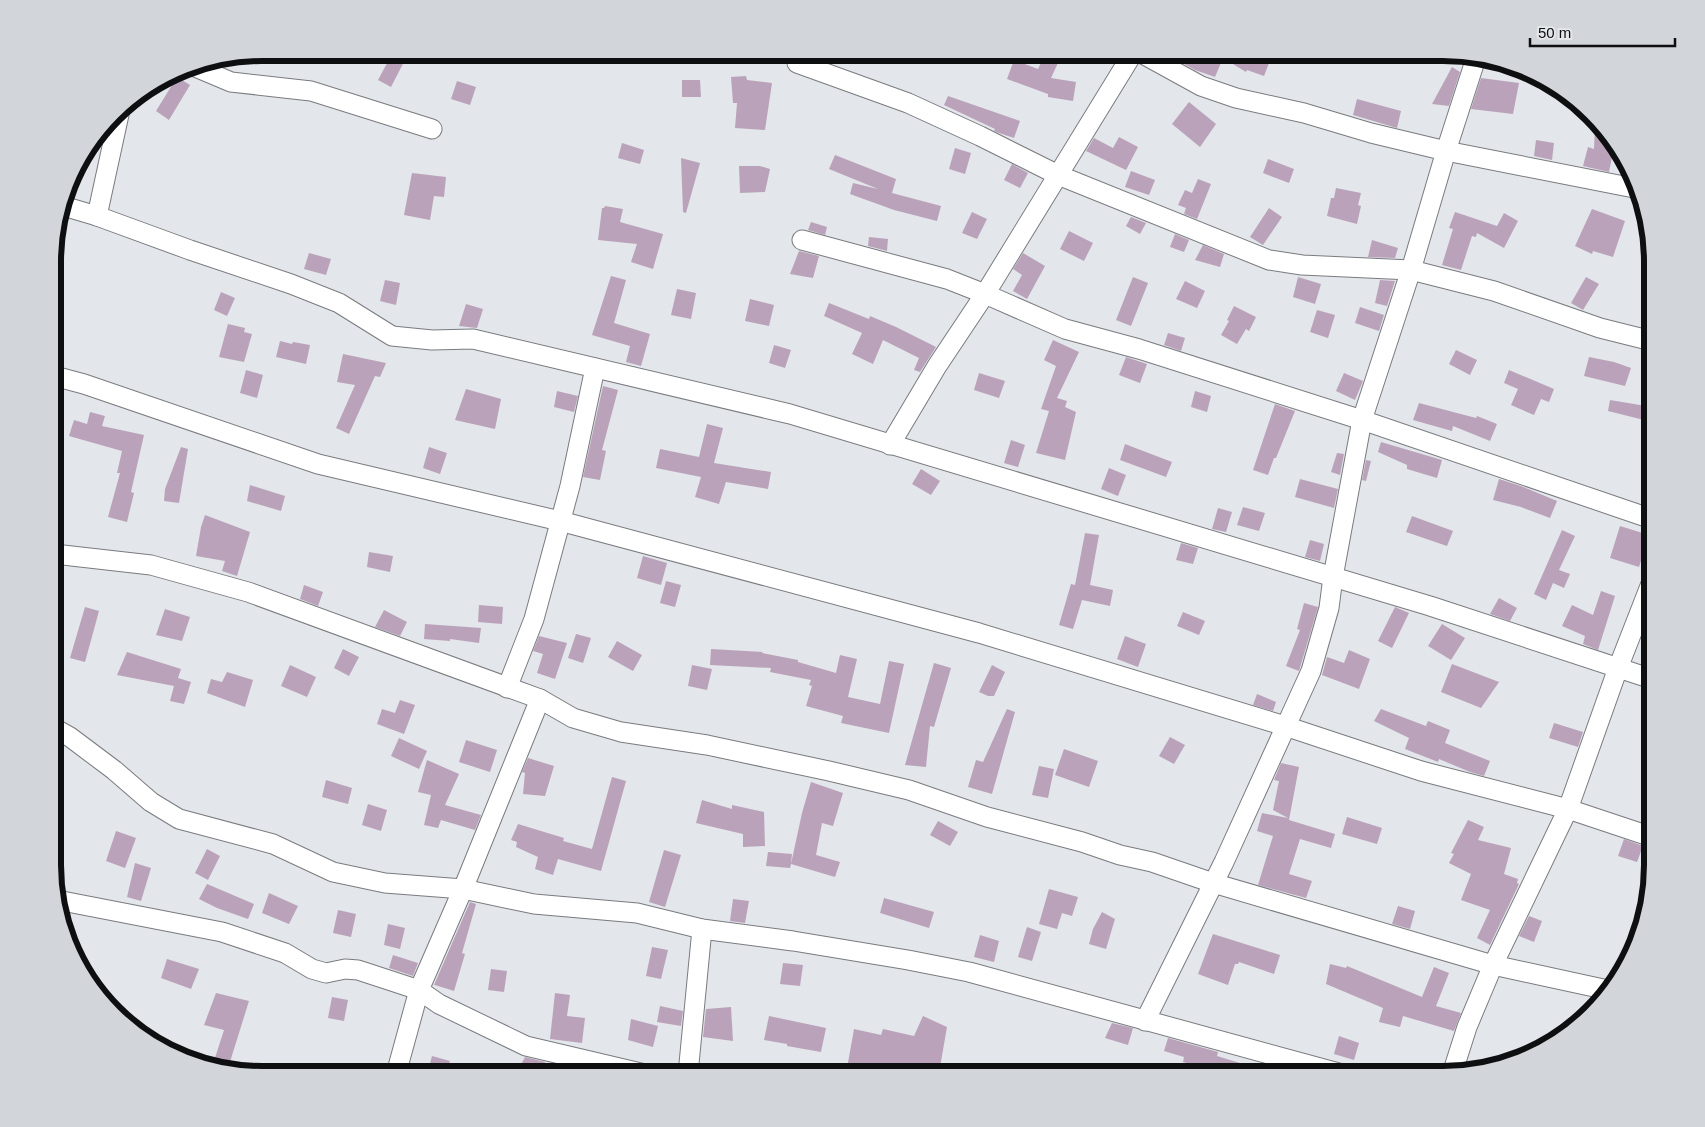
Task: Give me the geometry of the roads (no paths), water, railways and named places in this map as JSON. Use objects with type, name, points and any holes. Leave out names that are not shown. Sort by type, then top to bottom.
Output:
[{"type":"street","points":[[890,445],[937,366],[985,294],[1128,61]]},
{"type":"street","points":[[1157,61],[1201,86],[1236,98],[1304,113],[1371,133],[1446,151],[1629,187]]},
{"type":"street","points":[[798,63],[908,103],[1058,175],[1269,260],[1302,265],[1411,270],[1494,291],[1600,328],[1644,339]]},
{"type":"street","points":[[1145,1021],[1224,862],[1311,671],[1329,608],[1362,420],[1411,270],[1474,64]]},
{"type":"street","points":[[203,70],[231,82],[312,91],[432,129]]},
{"type":"street","points":[[97,216],[117,123]]},
{"type":"street","points":[[69,208],[291,284],[338,303],[392,336],[432,340],[473,339],[790,414],[1430,606],[1644,676]]},
{"type":"street","points":[[802,240],[947,279],[1065,328],[1139,349],[1362,420],[1644,517]]},
{"type":"street","points":[[508,688],[534,619],[570,486],[595,368]]},
{"type":"street","points":[[61,378],[93,387],[318,464],[560,521],[979,633],[1285,726],[1421,771],[1568,809],[1644,834]]},
{"type":"street","points":[[61,555],[151,565],[248,592],[540,700],[573,718],[621,732],[708,745],[909,790],[987,816],[1082,842],[1120,855],[1152,862],[1212,883],[1493,965],[1601,988]]},
{"type":"street","points":[[1455,1065],[1467,1027],[1493,965],[1568,809],[1618,668],[1644,601]]},
{"type":"street","points":[[398,1066],[419,990],[463,889],[540,700]]},
{"type":"street","points":[[61,732],[114,770],[151,802],[179,819],[273,844],[333,872],[385,883],[463,889],[534,904],[637,913],[702,929],[793,941],[934,965],[969,972],[1312,1066]]},
{"type":"street","points":[[65,901],[222,932],[285,953],[312,969],[326,973],[358,970],[419,990],[438,1004],[526,1046],[611,1066]]},
{"type":"street","points":[[689,1066],[702,929]]}]
